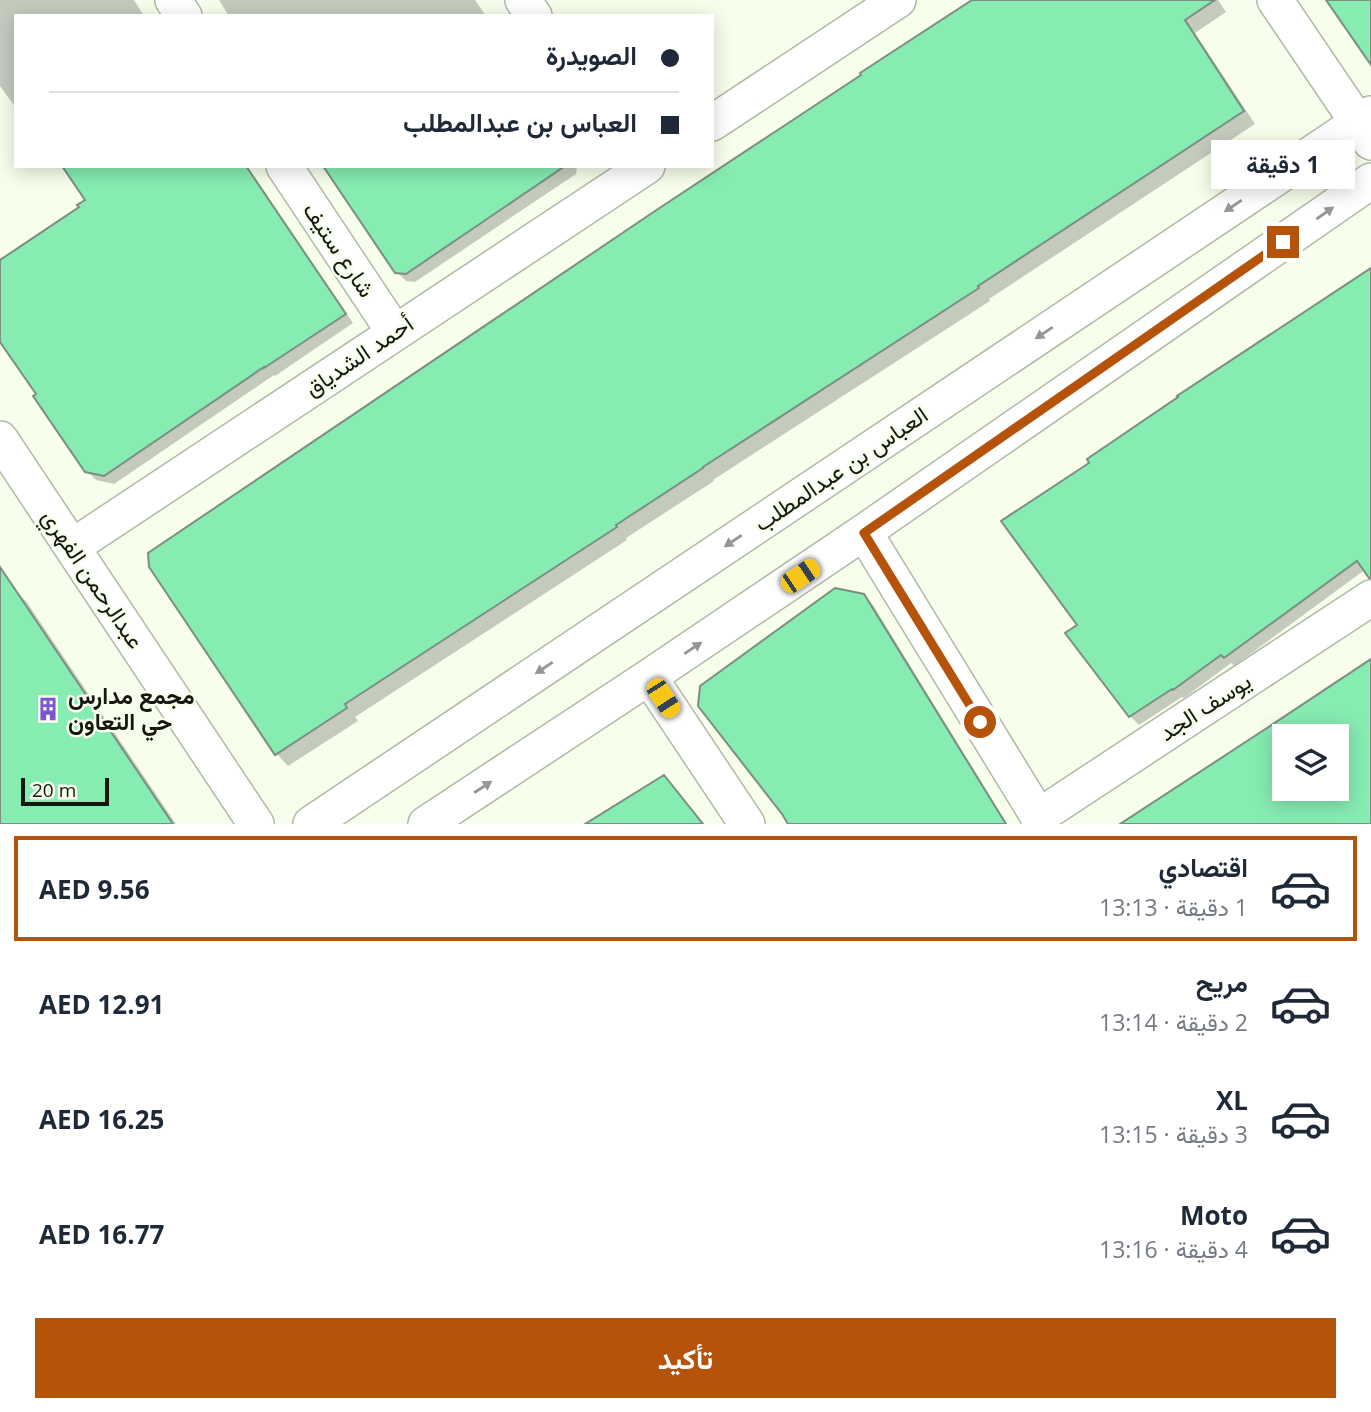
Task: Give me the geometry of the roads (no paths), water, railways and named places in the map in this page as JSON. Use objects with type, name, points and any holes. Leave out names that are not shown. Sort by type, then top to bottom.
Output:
[{"type":"street","points":[[714,122],[898,0]]},
{"type":"street","points":[[1275,0],[1366,126]]},
{"type":"street","name":"العباس بن عبدالمطلب","points":[[311,824],[1366,126]]},
{"type":"street","name":"شارع ستيف","points":[[285,168],[395,333]]},
{"type":"street","name":"أحمد الشدياق","points":[[72,547],[639,168]]},
{"type":"street","points":[[426,824],[864,533],[1371,181]]},
{"type":"street","name":"عبدالرحمن الفهري","points":[[0,439],[256,824]]},
{"type":"street","points":[[864,533],[1040,820]]},
{"type":"street","name":"يوسف الجد","points":[[1040,820],[1371,598]]},
{"type":"street","points":[[649,677],[747,824]]},
{"type":"place","name":"مجمع مدارس حي التعاون","points":[[48,709]]}]
